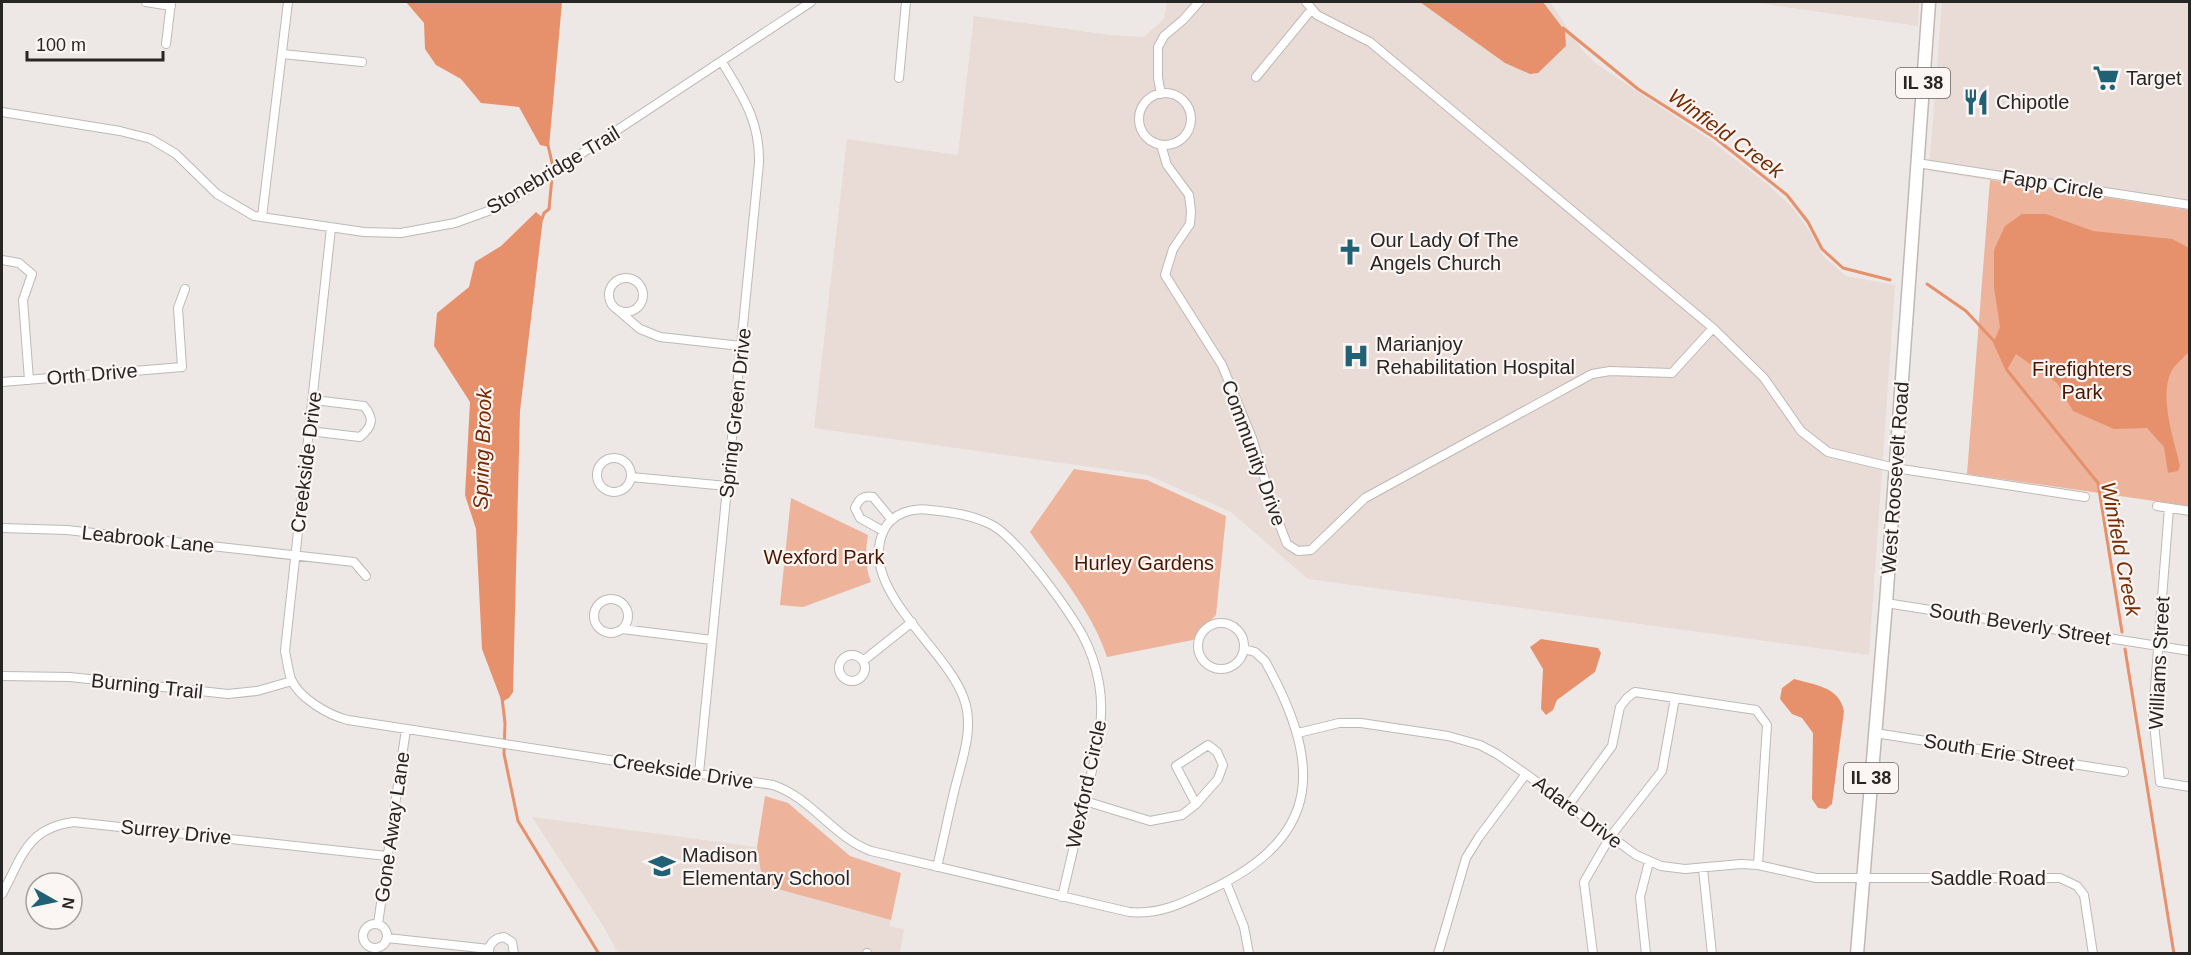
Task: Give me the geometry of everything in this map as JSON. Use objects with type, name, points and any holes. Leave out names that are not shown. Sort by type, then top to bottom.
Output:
[{"type":"main road","name":"West Roosevelt Road","points":[[1857,954],[1886,603],[1929,2]]},
{"type":"street","points":[[146,2],[171,4],[166,44]]},
{"type":"street","points":[[262,218],[288,2]]},
{"type":"street","name":"Stonebridge Trail","points":[[2,112],[120,130],[151,139],[176,154],[227,201],[254,216],[331,228],[383,233],[438,228],[491,210],[533,187],[811,2]]},
{"type":"street","points":[[899,78],[906,2]]},
{"type":"street","points":[[1161,145],[1179,142],[1190,128],[1191,119],[1190,110],[1185,102],[1170,93],[1161,93],[1158,78],[1158,47],[1164,36],[1199,2]]},
{"type":"street","points":[[1305,2],[1317,15],[1370,42],[1713,328],[1764,378],[1800,431],[1828,452],[1894,468],[2085,497]]},
{"type":"street","points":[[1256,77],[1312,9]]},
{"type":"street","points":[[282,54],[362,62]]},
{"type":"street","name":"Spring Green Drive","points":[[699,773],[760,150],[753,115],[722,62]]},
{"type":"street","name":"Community Drive","points":[[1161,93],[1146,101],[1139,116],[1142,131],[1153,143],[1161,145],[1167,165],[1189,195],[1191,211],[1190,224],[1173,249],[1165,275],[1222,365],[1252,438],[1287,544],[1298,551],[1311,550],[1365,498],[1592,374],[1610,371],[1672,373],[1713,328]]},
{"type":"street","name":"Fapp Circle","points":[[1917,163],[2190,205]]},
{"type":"street","name":"Creekside Drive","points":[[331,228],[285,651],[292,681],[313,704],[337,717],[766,783],[783,788],[802,800],[856,845],[871,851],[1129,912],[1150,913],[1174,907],[1226,882],[1269,854],[1284,836],[1298,806],[1304,774],[1298,733],[1265,661],[1255,652],[1244,649]]},
{"type":"street","points":[[2,260],[19,263],[32,274],[23,300],[29,380]]},
{"type":"street","points":[[619,311],[632,311],[641,302],[641,288],[632,279],[619,279],[610,289],[610,302],[619,311],[640,329],[660,337],[741,346]]},
{"type":"street","name":"Orth Drive","points":[[2,381],[182,367],[178,308],[185,289]]},
{"type":"street","points":[[309,431],[360,437],[368,431],[372,423],[370,413],[364,406],[314,400]]},
{"type":"street","points":[[616,458],[627,464],[631,477],[625,488],[613,492],[601,486],[597,474],[603,462],[616,458]]},
{"type":"street","points":[[631,477],[727,486]]},
{"type":"street","points":[[892,520],[873,497],[862,497],[858,501],[855,508],[860,518],[883,531],[879,544],[881,572],[897,602],[956,679],[964,698],[968,720],[966,741],[937,867]]},
{"type":"street","points":[[2157,506],[2190,511]]},
{"type":"street","name":"Wexford Circle","points":[[883,531],[901,513],[922,508],[968,515],[993,525],[1012,541],[1074,619],[1093,659],[1101,697],[1100,734],[1062,897]]},
{"type":"street","name":"Williams Street","points":[[2169,508],[2153,714],[2160,782],[2190,788]]},
{"type":"street","name":"Leabrook Lane","points":[[2,528],[67,530],[354,562],[366,576]]},
{"type":"street","points":[[622,629],[628,617],[624,604],[613,598],[600,602],[594,614],[598,627],[609,633],[622,629],[712,640]]},
{"type":"street","name":"South Beverly Street","points":[[1886,603],[2190,651]]},
{"type":"street","points":[[863,661],[912,622]]},
{"type":"street","name":"Creekside Drive","points":[[1224,623],[1233,626],[1239,632],[1244,640],[1244,649],[1242,657],[1236,664],[1219,669],[1210,667],[1204,661],[1199,653],[1198,644],[1207,628],[1224,623]]},
{"type":"street","name":"Burning Trail","points":[[2,676],[70,677],[228,694],[257,691],[292,681]]},
{"type":"street","points":[[1568,806],[1612,746],[1620,706],[1635,692],[1756,710],[1767,725],[1758,865]]},
{"type":"street","points":[[1593,954],[1584,882],[1610,837],[1662,771],[1675,698]]},
{"type":"street","name":"Adare Drive","points":[[1298,733],[1348,723],[1371,724],[1448,736],[1480,745],[1526,774],[1610,837],[1649,862],[1677,869],[1703,869],[1741,864],[1758,865],[1806,877],[1863,879]]},
{"type":"street","name":"Gone Away Lane","points":[[378,924],[406,729]]},
{"type":"street","name":"South Erie Street","points":[[1875,732],[2124,772]]},
{"type":"street","points":[[1085,801],[1150,821],[1182,815],[1196,804],[1218,779],[1222,765],[1217,752],[1208,745],[1176,766],[1196,804]]},
{"type":"street","points":[[1438,954],[1466,858],[1526,774]]},
{"type":"street","name":"Surrey Drive","points":[[2,894],[20,857],[38,834],[57,825],[74,822],[387,856]]},
{"type":"street","points":[[1646,954],[1640,897],[1649,862]]},
{"type":"street","points":[[1703,869],[1713,954]]},
{"type":"street","name":"Saddle Road","points":[[1863,879],[2050,877],[2066,880],[2077,886],[2084,895],[2093,954]]},
{"type":"street","points":[[1226,882],[1244,927],[1249,954]]},
{"type":"street","points":[[378,924],[385,929],[387,938],[382,946],[373,947],[365,942],[364,933],[366,929],[378,924]]},
{"type":"street","points":[[387,938],[489,951],[494,940],[504,937],[512,942],[514,954]]},
{"type":"shaded area","name":"Marianjoy Rehabilitation Hospital","points":[[1167,2],[1550,2],[1583,51],[1598,65],[1710,140],[1767,184],[1792,207],[1811,233],[1823,256],[1846,276],[1895,285],[1869,655],[1308,579],[1231,512],[1148,475],[814,428],[847,139],[958,155],[974,16],[1110,35],[1144,37],[1164,19]]},
{"type":"shaded area","points":[[1751,2],[1919,2],[1918,26]]},
{"type":"shaded area","points":[[1942,2],[2189,2],[2189,210],[1929,171]]},
{"type":"shaded area","name":"Madison Elementary School","points":[[532,817],[757,847],[763,885],[891,920],[889,926],[904,929],[900,953],[618,953],[602,924]]},
{"type":"green space","name":"Firefighters Park","points":[[1990,180],[2189,210],[2189,506],[1967,474]]},
{"type":"green space","name":"Hurley Gardens","points":[[1074,469],[1147,480],[1226,516],[1216,615],[1193,640],[1107,657],[1093,624],[1063,577],[1030,532]]},
{"type":"green space","name":"Wexford Park","points":[[791,498],[868,535],[866,559],[871,582],[803,607],[780,605]]},
{"type":"green space","points":[[765,796],[788,803],[850,856],[901,873],[891,920],[763,885],[757,847]]},
{"type":"water","points":[[406,2],[562,2],[549,147],[540,145],[519,107],[481,103],[461,79],[436,65],[425,49],[424,23]]},
{"type":"water","points":[[1420,2],[1543,2],[1565,31],[1566,46],[1538,73],[1530,74],[1505,63]]},
{"type":"water","points":[[536,212],[543,218],[520,411],[513,692],[502,702],[482,649],[476,529],[465,495],[470,402],[434,346],[437,313],[469,287],[475,262],[501,246]]},
{"type":"water","points":[[2022,214],[2046,214],[2093,231],[2172,239],[2189,248],[2189,351],[2171,372],[2166,394],[2169,419],[2180,466],[2178,471],[2168,473],[2164,447],[2147,428],[2114,429],[2073,411],[2057,383],[2016,354],[2007,370],[1994,341],[2000,327],[1994,287],[1994,250],[2005,226]]},
{"type":"water","points":[[1541,639],[1598,648],[1601,653],[1595,672],[1557,700],[1553,710],[1546,715],[1541,709],[1543,669],[1530,647]]},
{"type":"water","points":[[1794,679],[1831,691],[1837,696],[1844,711],[1832,804],[1826,809],[1818,808],[1812,799],[1813,733],[1802,718],[1792,714],[1780,699],[1782,688]]},
{"type":"waterway","name":"Winfield Creek","points":[[1563,28],[1638,89],[1715,138],[1787,195],[1808,222],[1822,249],[1843,268],[1890,280]]},
{"type":"waterway","name":"Spring Brook","points":[[542,219],[544,213],[549,209],[553,167],[548,145]]},
{"type":"waterway","name":"Winfield Creek","points":[[1927,284],[1966,311],[1994,341],[2007,370],[2098,483],[2122,632]]},
{"type":"waterway","name":"Winfield Creek","points":[[2125,649],[2174,954]]},
{"type":"waterway","name":"Spring Brook","points":[[502,698],[505,723],[504,754],[518,821],[599,954]]},
{"type":"place","name":"Target","points":[[2106,78]]},
{"type":"place","name":"Chipotle","points":[[1976,102]]},
{"type":"place","name":"Our Lady Of The Angels Church","points":[[1350,252]]},
{"type":"place","name":"Marianjoy Rehabilitation Hospital","points":[[1356,356]]},
{"type":"place","name":"Madison Elementary School","points":[[662,866]]}]
